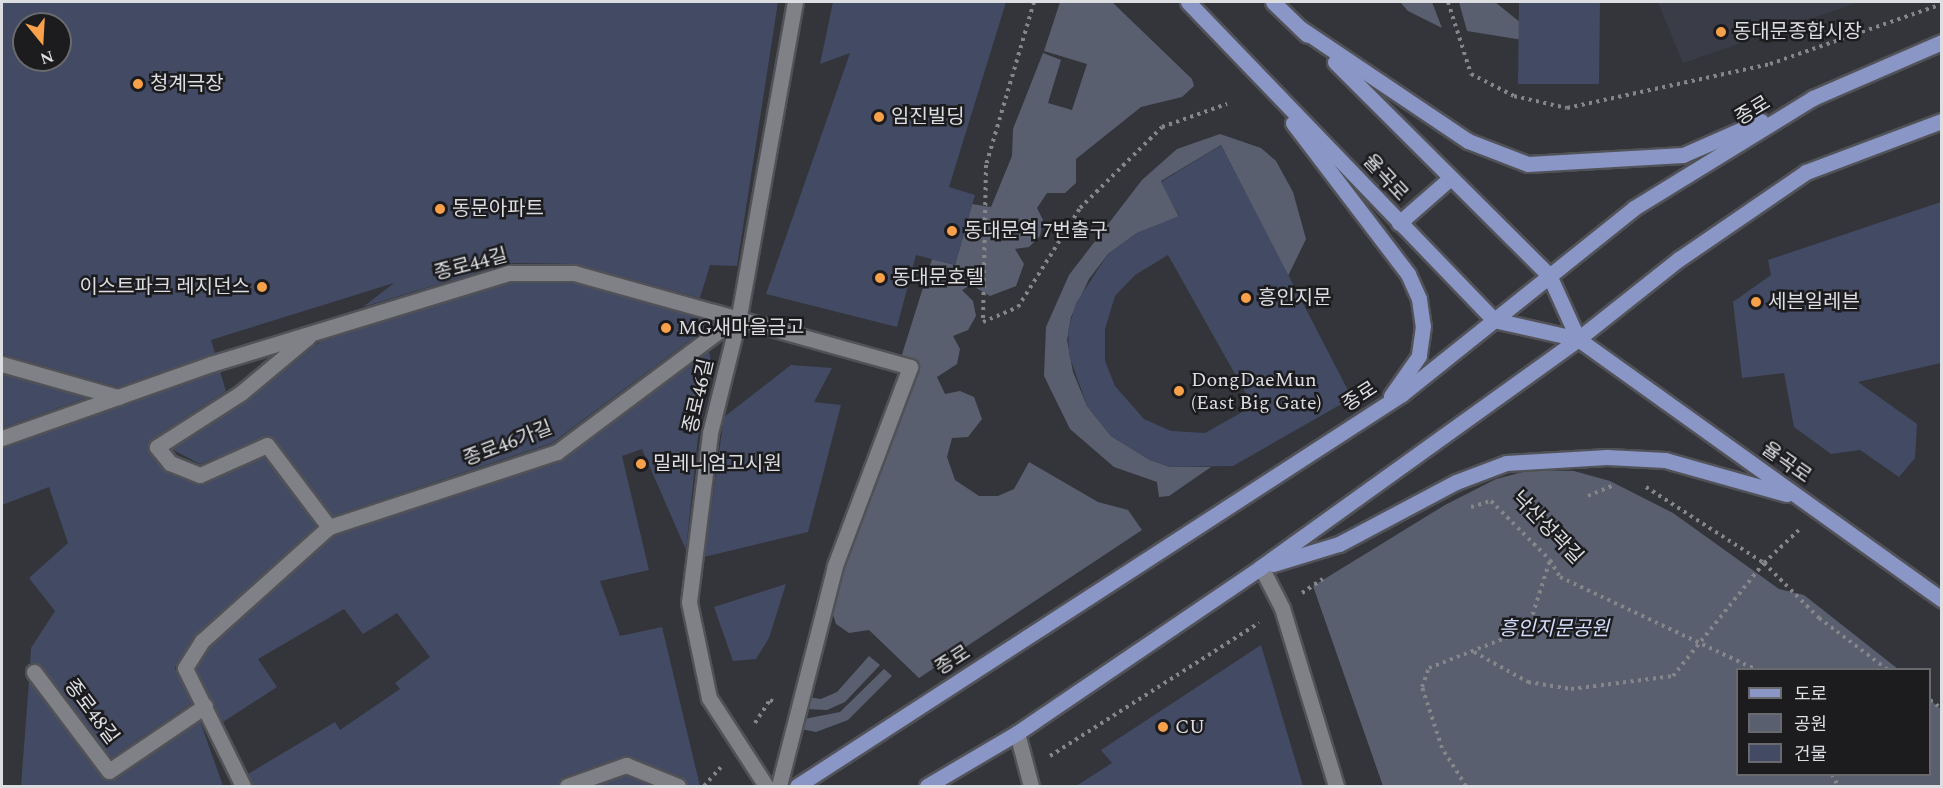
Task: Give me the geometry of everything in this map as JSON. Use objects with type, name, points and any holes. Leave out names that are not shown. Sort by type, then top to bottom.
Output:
[{"type":"main road","name":"율곡로","points":[[1188,2],[1242,56],[1399,224],[1494,320],[1578,339],[1941,600]]},
{"type":"main road","name":"율곡로","points":[[1273,2],[1449,179],[1549,275],[1578,339]]},
{"type":"main road","points":[[1300,28],[1468,141],[1528,164],[1683,155],[1813,98]]},
{"type":"main road","name":"종로","points":[[797,786],[1382,408],[1634,208],[1813,98],[1941,42]]},
{"type":"main road","points":[[1242,56],[1408,274],[1419,299],[1423,326],[1419,356],[1382,408]]},
{"type":"main road","points":[[927,786],[1017,733],[1262,567],[1578,339],[1679,259],[1806,172],[1941,121]]},
{"type":"main road","points":[[1399,224],[1449,179]]},
{"type":"main road","points":[[1262,567],[1339,544],[1456,482],[1506,463],[1607,457],[1665,460],[1797,497]]},
{"type":"street","name":"종로46길","points":[[766,786],[709,698],[689,602],[710,433],[739,316],[795,2]]},
{"type":"street","name":"종로44길","points":[[2,438],[313,332],[509,273],[573,273],[739,316],[910,367],[835,566],[779,786]]},
{"type":"street","name":"종로46가길","points":[[205,706],[185,668],[202,640],[329,527],[557,452],[739,316]]},
{"type":"street","points":[[313,332],[241,393],[157,447],[170,463],[200,475],[267,445],[329,527]]},
{"type":"street","points":[[2,364],[118,397]]},
{"type":"street","points":[[1262,567],[1282,608],[1336,786]]},
{"type":"street","name":"종로48길","points":[[34,672],[109,771],[205,706]]},
{"type":"street","points":[[205,706],[243,786]]},
{"type":"street","points":[[1017,733],[1029,769],[1031,786]]},
{"type":"street","points":[[567,786],[626,765],[678,786]]},
{"type":"path","points":[[1034,2],[986,165],[983,322],[1018,307],[1080,208],[1162,127],[1227,104]]},
{"type":"path","points":[[1448,2],[1471,74],[1514,96],[1567,108],[1770,64],[1941,4]]},
{"type":"path","points":[[1588,495],[1620,483]]},
{"type":"path","points":[[1640,483],[1764,563],[1819,618],[1887,668]]},
{"type":"path","name":"낙산성곽길","points":[[1463,510],[1491,501],[1550,560],[1560,577],[1613,606],[1703,641],[1755,668]]},
{"type":"path","points":[[1474,652],[1528,682],[1571,688],[1673,676],[1764,563],[1818,511]]},
{"type":"path","points":[[1466,786],[1442,748],[1422,687],[1429,668],[1474,652],[1528,628],[1550,560]]},
{"type":"path","points":[[1029,769],[1282,608],[1326,577]]},
{"type":"shaded area","name":"동대문종합시장","points":[[1658,2],[1859,2],[1683,63]]},
{"type":"green space","points":[[1060,2],[1112,2],[1192,79],[1194,86],[1182,97],[1141,107],[1076,159],[1076,183],[1065,193],[1047,193],[1037,208],[1043,220],[1040,236],[1029,247],[1015,249],[1024,264],[1016,286],[990,296],[971,285],[962,290],[973,301],[976,316],[968,330],[953,336],[960,349],[957,364],[937,377],[945,394],[960,391],[974,397],[982,419],[968,437],[952,438],[947,457],[955,480],[979,496],[998,496],[1014,489],[1029,462],[1098,502],[1128,510],[1142,530],[919,678],[869,630],[849,633],[836,624],[831,609],[835,597],[829,591],[902,380],[899,364],[932,259],[955,265],[972,204],[991,207],[1012,156],[1013,129],[1043,53],[1061,60],[1048,103],[1072,110],[1087,64],[1044,51]]},
{"type":"green space","points":[[1400,2],[1432,2],[1442,28],[1408,11]]},
{"type":"green space","points":[[1459,2],[1495,2],[1547,44],[1467,31]]},
{"type":"green space","points":[[1220,134],[1261,148],[1276,161],[1293,192],[1306,239],[1288,276],[1221,145],[1161,181],[1179,217],[1137,233],[1108,254],[1089,279],[1071,317],[1067,340],[1073,372],[1087,406],[1111,436],[1150,460],[1170,467],[1211,467],[1169,496],[1159,497],[1157,482],[1114,467],[1070,429],[1044,376],[1046,327],[1069,275],[1142,180],[1177,149]]},
{"type":"green space","name":"흥인지문공원","points":[[1531,470],[1574,471],[1610,481],[1673,513],[1779,589],[1804,595],[1897,668],[1736,668],[1736,776],[1931,776],[1931,701],[1941,709],[1941,786],[1383,786],[1313,586],[1445,505],[1496,479]]},
{"type":"green space","points":[[869,656],[880,665],[845,702],[827,710],[805,709],[807,697],[821,699],[837,692]]},
{"type":"green space","points":[[884,669],[892,676],[848,720],[816,732],[801,729],[804,719],[840,712]]},
{"type":"building","points":[[2,2],[778,2],[737,266],[710,265],[700,298],[576,264],[509,263],[363,307],[394,283],[211,340],[215,353],[118,387],[2,354]]},
{"type":"building","points":[[833,2],[1006,2],[949,187],[975,195],[955,265],[916,255],[897,327],[766,294],[850,53],[820,64]]},
{"type":"building","points":[[1519,2],[1600,2],[1599,84],[1518,84]]},
{"type":"building","name":"흥인지문","points":[[1221,145],[1352,398],[1233,466],[1170,467],[1150,460],[1111,436],[1087,406],[1069,355],[1068,330],[1076,303],[1108,254],[1137,233],[1179,216],[1161,182]],"holes":[[[1168,255],[1253,406],[1205,433],[1171,431],[1144,419],[1115,386],[1105,361],[1105,329],[1115,296],[1135,275]]]},
{"type":"building","points":[[1941,202],[1941,363],[1858,382],[1917,424],[1915,458],[1899,477],[1860,450],[1831,454],[1794,427],[1784,373],[1742,378],[1733,302],[1771,275],[1768,260]]},
{"type":"building","points":[[510,283],[573,283],[703,319],[705,329],[552,443],[333,516],[271,436],[200,464],[171,449],[247,401],[321,341]]},
{"type":"building","points":[[709,351],[712,369],[698,437],[686,550],[642,449],[622,456],[649,570],[600,581],[620,636],[662,627],[700,786],[688,786],[682,777],[624,756],[564,777],[558,786],[253,786],[248,774],[335,722],[340,730],[400,689],[395,683],[430,657],[397,613],[363,634],[344,609],[258,659],[277,687],[223,722],[196,669],[210,647],[334,536],[560,461]]},
{"type":"building","points":[[791,365],[832,368],[814,402],[841,405],[808,532],[704,557],[724,417]]},
{"type":"building","points":[[220,371],[226,391],[152,439],[149,453],[166,472],[200,485],[264,457],[316,526],[194,636],[175,668],[192,703],[111,758],[42,666],[30,663],[31,648],[55,611],[29,578],[68,543],[49,487],[2,505],[2,448]]},
{"type":"building","points":[[2,374],[86,398],[2,428]]},
{"type":"building","points":[[786,584],[769,638],[756,659],[733,661],[714,607]]},
{"type":"building","points":[[1261,645],[1303,786],[1076,786],[1112,763],[1101,750]]},
{"type":"building","points":[[29,681],[105,780],[114,779],[200,721],[223,786],[21,786]]},
{"type":"building","points":[[626,775],[653,786],[595,786]]},
{"type":"place","name":"동대문종합시장","points":[[1721,32]]},
{"type":"place","name":"청계극장","points":[[138,84]]},
{"type":"place","name":"임진빌딩","points":[[879,117]]},
{"type":"place","name":"동문아파트","points":[[440,209]]},
{"type":"place","name":"동대문역 7번출구","points":[[952,231]]},
{"type":"place","name":"동대문호텔","points":[[880,278]]},
{"type":"place","name":"이스트파크 레지던스","points":[[262,287]]},
{"type":"place","name":"흥인지문","points":[[1246,298]]},
{"type":"place","name":"세븐일레븐","points":[[1756,302]]},
{"type":"place","name":"MG새마을금고","points":[[666,328]]},
{"type":"place","name":"DongDaeMun (East Big Gate)","points":[[1179,391]]},
{"type":"place","name":"밀레니엄고시원","points":[[641,464]]},
{"type":"place","name":"CU","points":[[1163,727]]}]
